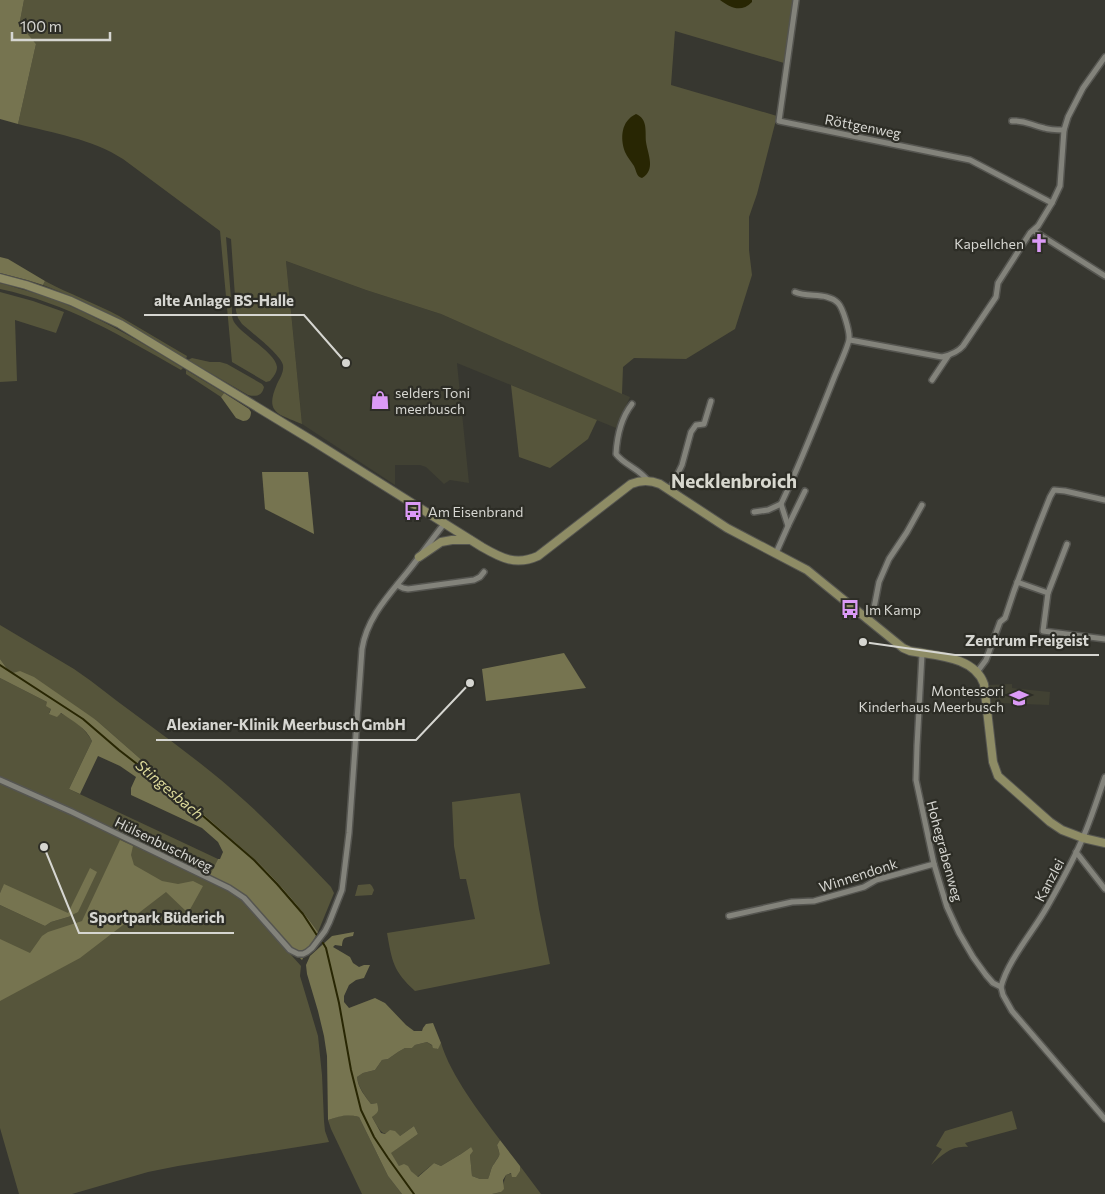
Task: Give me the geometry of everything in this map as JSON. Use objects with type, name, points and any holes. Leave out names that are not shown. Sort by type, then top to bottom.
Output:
[{"type":"main road","points":[[0,278],[64,298],[120,324],[313,440],[444,524],[504,559],[520,561],[532,559],[627,486],[635,482],[648,481],[657,483],[711,518],[812,574],[903,648],[922,654],[959,661],[967,664],[977,672],[984,684],[993,762],[998,776],[1050,822],[1062,830],[1083,838],[1105,842]]},
{"type":"main road","points":[[419,557],[441,542],[470,540]]},
{"type":"street","name":"Röttgenweg","points":[[796,0],[779,120],[970,160],[1052,203]]},
{"type":"street","points":[[850,340],[942,357],[959,350],[965,344],[996,297],[998,282],[1052,203],[1060,186],[1064,130],[1068,117],[1083,88],[1105,57]]},
{"type":"street","points":[[1012,121],[1023,120],[1046,129],[1064,130]]},
{"type":"street","points":[[1034,231],[1105,276]]},
{"type":"street","points":[[754,512],[768,510],[781,504],[805,452],[850,340],[842,308],[838,303],[825,296],[801,295],[795,292]]},
{"type":"street","points":[[932,380],[948,356]]},
{"type":"street","points":[[670,490],[682,465],[691,432],[696,425],[704,424],[711,401]]},
{"type":"street","points":[[632,404],[622,420],[616,454],[648,481]]},
{"type":"street","points":[[977,672],[986,660],[1000,622],[1005,618],[1017,582],[1054,490],[1105,500]]},
{"type":"street","points":[[776,554],[805,491]]},
{"type":"street","points":[[781,504],[788,526]]},
{"type":"street","points":[[867,620],[874,608],[879,582],[889,558],[922,506]]},
{"type":"street","points":[[444,524],[397,585],[408,589],[474,580],[484,572]]},
{"type":"street","points":[[1067,544],[1048,593],[1043,631],[1105,639]]},
{"type":"street","points":[[1017,582],[1048,593]]},
{"type":"street","name":"Hülsenbuschweg","points":[[0,780],[72,812],[229,888],[244,898],[290,950],[300,954],[307,952],[325,931],[342,890],[349,833],[363,642],[373,617],[397,585]]},
{"type":"street","name":"Hohegrabenweg","points":[[922,654],[916,780],[934,864],[947,907],[973,957],[986,975],[1001,987],[1003,995],[1012,1011],[1105,1119]]},
{"type":"street","name":"Kanzlei","points":[[1001,987],[1019,951],[1038,923],[1083,838],[1105,777]]},
{"type":"street","points":[[1076,852],[1105,889]]},
{"type":"street","name":"Winnendonk","points":[[730,916],[792,902],[814,901],[864,887],[876,880],[934,864]]},
{"type":"shaded area","points":[[0,0],[24,0],[20,21],[25,31],[36,44],[18,124],[0,119]]},
{"type":"shaded area","points":[[24,0],[793,0],[784,63],[675,31],[671,85],[777,116],[757,194],[749,217],[749,250],[752,275],[735,329],[686,359],[634,358],[623,367],[622,394],[441,314],[366,290],[286,261],[302,424],[287,418],[276,411],[272,402],[273,394],[282,375],[283,365],[272,350],[242,324],[238,318],[231,239],[226,237],[233,320],[275,362],[277,367],[275,375],[270,381],[266,382],[232,362],[220,231],[111,152],[72,137],[18,124],[36,44],[24,31],[20,21]]},
{"type":"shaded area","points":[[720,0],[752,0],[752,2],[744,7],[736,8]]},
{"type":"shaded area","points":[[636,114],[644,122],[650,162],[649,171],[642,178],[638,175],[626,154],[622,141],[623,130],[627,121]]},
{"type":"shaded area","points":[[0,257],[8,259],[45,281],[43,285],[0,273]]},
{"type":"shaded area","points":[[286,261],[366,290],[441,314],[630,397],[616,428],[457,363],[469,483],[450,480],[444,484],[426,467],[420,465],[395,465],[395,485],[302,424]]},
{"type":"shaded area","points":[[45,281],[119,316],[187,356],[186,359],[124,321],[43,285]]},
{"type":"shaded area","points":[[0,283],[53,299],[85,313],[183,368],[181,370],[94,322],[71,312],[25,295],[0,289]]},
{"type":"shaded area","points":[[0,292],[64,312],[56,333],[15,320],[17,381],[0,382]]},
{"type":"shaded area","points":[[192,358],[227,364],[262,384],[263,390],[258,395],[248,395],[188,360]]},
{"type":"shaded area","points":[[186,370],[224,393],[221,397],[186,374]]},
{"type":"shaded area","points":[[511,385],[597,420],[588,439],[550,468],[519,457]]},
{"type":"shaded area","points":[[224,393],[249,409],[251,412],[249,419],[243,421],[236,418],[221,397]]},
{"type":"shaded area","points":[[262,472],[308,472],[314,534],[265,509]]},
{"type":"shaded area","points":[[0,625],[74,669],[208,769],[289,843],[331,887],[334,893],[318,932],[290,896],[258,862],[96,720],[8,670],[0,659]]},
{"type":"shaded area","points":[[564,653],[586,688],[486,701],[482,669]]},
{"type":"shaded area","points":[[0,659],[8,670],[13,673],[20,671],[34,677],[96,720],[258,862],[290,896],[318,932],[302,960],[246,897],[236,889],[210,875],[223,852],[218,842],[202,828],[131,795],[131,788],[136,777],[120,766],[98,756],[80,794],[69,789],[92,741],[83,729],[61,713],[57,717],[49,714],[51,709],[46,706],[47,702],[0,678]]},
{"type":"shaded area","points":[[0,678],[47,702],[51,709],[49,713],[59,713],[66,716],[79,725],[90,737],[92,741],[69,789],[218,859],[208,880],[242,900],[301,966],[300,976],[318,1036],[325,1131],[329,1142],[148,1172],[72,1194],[19,1194],[0,1128],[0,905],[45,926],[51,922],[68,917],[90,869],[68,914],[4,885],[0,893]]},
{"type":"shaded area","name":"Montessori Kinderhaus Meerbusch","points":[[1012,684],[1012,688],[1050,692],[1049,705],[989,704],[987,685]]},
{"type":"shaded area","points":[[520,793],[550,964],[415,991],[402,977],[395,965],[387,933],[475,919],[466,879],[460,879],[454,846],[452,802]]},
{"type":"shaded area","points":[[120,840],[133,846],[131,855],[134,865],[162,881],[178,884],[193,881],[203,886],[188,913],[166,892],[80,958],[0,1001],[0,939],[30,953],[42,936],[48,932],[82,921]]},
{"type":"shaded area","points":[[90,868],[97,872],[78,912],[68,917],[51,922],[45,926],[0,905],[0,893],[4,884],[68,913]]},
{"type":"shaded area","points":[[370,884],[374,890],[372,895],[355,896],[358,885]]},
{"type":"shaded area","points":[[354,932],[353,936],[346,937],[343,940],[342,946],[335,945],[333,947],[350,957],[353,963],[359,967],[370,965],[364,978],[356,980],[349,985],[344,996],[344,1002],[349,1008],[375,998],[385,1003],[414,1031],[422,1031],[426,1024],[433,1023],[441,1043],[438,1049],[433,1048],[427,1042],[415,1045],[412,1048],[405,1048],[388,1059],[382,1060],[375,1070],[363,1073],[357,1077],[364,1095],[371,1104],[377,1103],[378,1111],[372,1117],[381,1133],[385,1134],[390,1130],[395,1131],[400,1136],[414,1126],[418,1134],[391,1153],[399,1166],[404,1164],[408,1166],[418,1177],[434,1163],[441,1166],[471,1147],[473,1151],[470,1155],[472,1176],[488,1179],[499,1155],[497,1145],[500,1140],[520,1166],[520,1171],[516,1177],[512,1177],[511,1173],[506,1175],[503,1180],[504,1189],[501,1192],[492,1194],[402,1194],[388,1176],[359,1117],[344,1116],[328,1120],[327,1056],[324,1036],[306,965],[310,956],[332,936]]},
{"type":"shaded area","points":[[427,1042],[437,1049],[441,1043],[459,1081],[500,1140],[497,1145],[499,1155],[488,1179],[472,1176],[471,1147],[441,1166],[434,1163],[417,1177],[411,1171],[399,1166],[390,1153],[418,1134],[414,1126],[400,1136],[389,1135],[380,1130],[372,1117],[377,1103],[371,1104],[364,1095],[357,1077],[363,1073],[375,1070],[382,1060],[388,1059],[405,1048],[412,1048],[415,1045]]},
{"type":"shaded area","points":[[1012,1111],[1017,1129],[965,1143],[968,1147],[952,1149],[931,1165],[942,1149],[936,1146],[945,1131]]},
{"type":"shaded area","points":[[351,1115],[359,1117],[388,1176],[402,1194],[362,1194],[328,1120]]},
{"type":"shaded area","points":[[520,1166],[541,1194],[492,1194],[501,1192],[506,1175],[520,1171]]},
{"type":"waterway","name":"Stingesbach","points":[[0,665],[83,719],[119,750],[195,809],[254,860],[303,914],[318,937]]},
{"type":"waterway","name":"Stingesbach","points":[[323,943],[326,948],[339,1003],[351,1070],[361,1110],[374,1137],[414,1194]]},
{"type":"place","name":"Kapellchen","points":[[1039,243]]},
{"type":"place","name":"alte Anlage BS-Halle","points":[[346,363]]},
{"type":"place","name":"selders Toni meerbusch","points":[[380,400]]},
{"type":"place","name":"Am Eisenbrand","points":[[413,511]]},
{"type":"place","name":"Im Kamp","points":[[850,609]]},
{"type":"place","name":"Zentrum Freigeist","points":[[863,642]]},
{"type":"place","name":"Alexianer-Klinik Meerbusch GmbH","points":[[470,683]]},
{"type":"place","name":"Montessori Kinderhaus Meerbusch","points":[[1019,698]]},
{"type":"place","name":"Sportpark Büderich","points":[[44,847]]},
{"type":"district","name":"Necklenbroich","points":[[734,480]]}]
